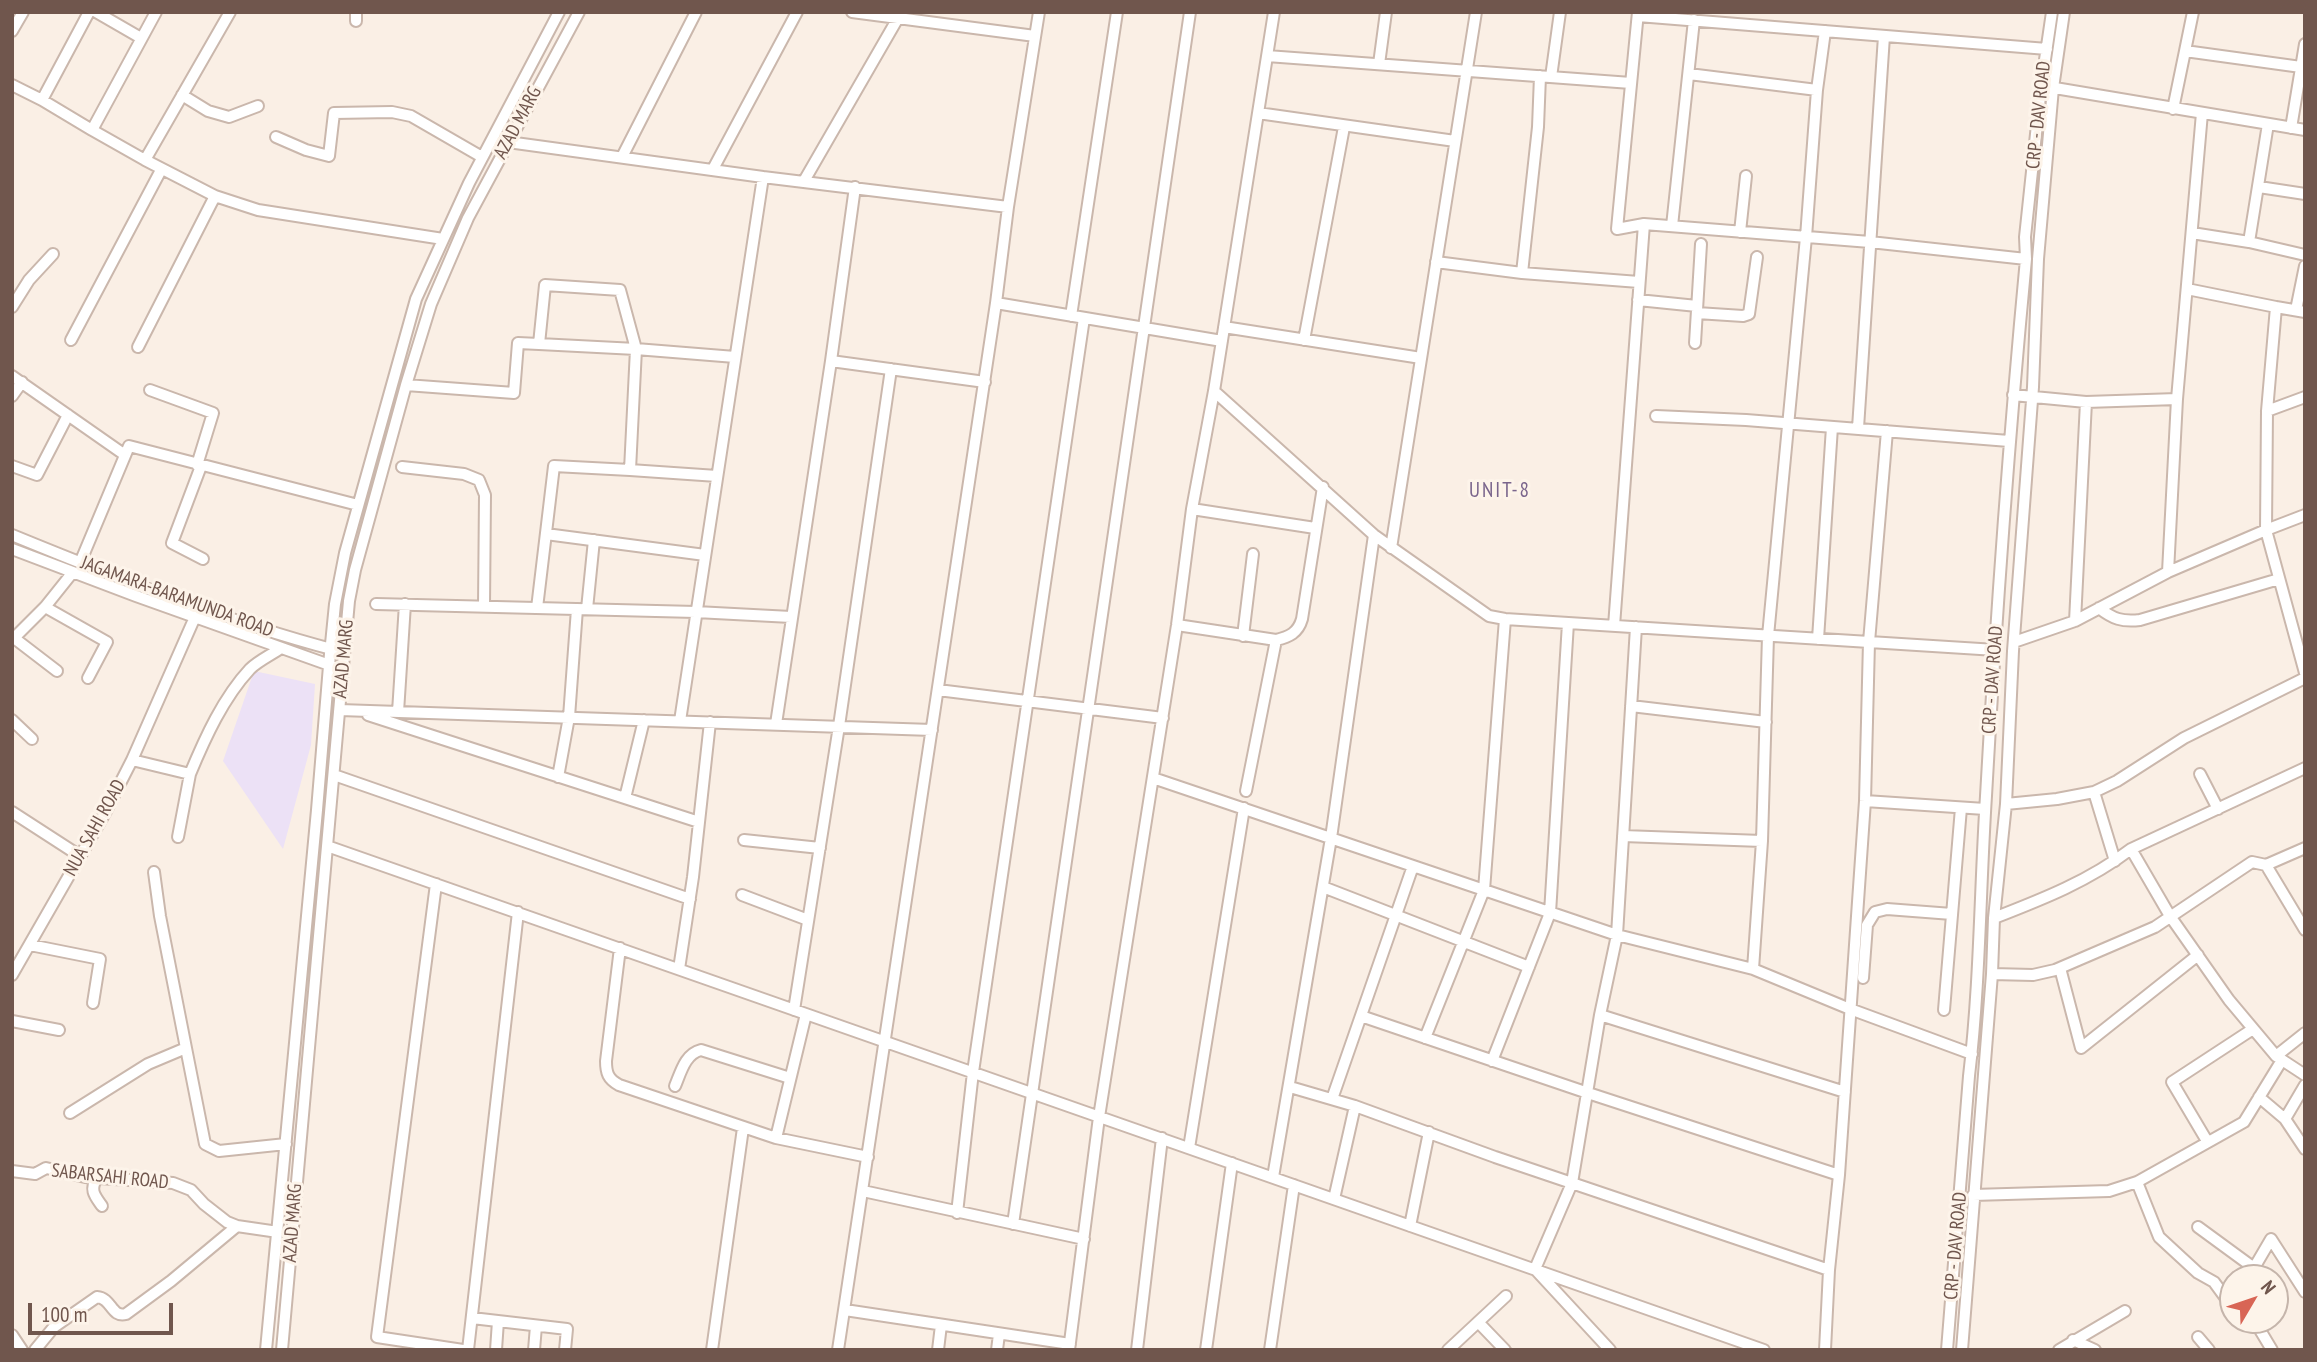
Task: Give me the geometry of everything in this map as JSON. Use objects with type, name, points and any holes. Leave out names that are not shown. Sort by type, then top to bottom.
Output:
[{"type":"street","points":[[12,30],[23,12]]},
{"type":"street","points":[[42,100],[89,12]]},
{"type":"street","points":[[96,12],[142,38]]},
{"type":"street","points":[[92,130],[156,12]]},
{"type":"street","points":[[145,160],[230,12]]},
{"type":"street","name":"AZAD MARG","points":[[266,1350],[329,666],[340,579],[416,299],[482,157],[559,12]]},
{"type":"street","name":"AZAD MARG","points":[[282,1350],[344,653],[355,570],[405,385],[431,304],[468,218],[579,12]]},
{"type":"street","points":[[622,157],[696,12]]},
{"type":"street","points":[[713,169],[797,12]]},
{"type":"street","points":[[852,12],[898,18],[911,16],[1035,36]]},
{"type":"street","points":[[838,1350],[1039,12]]},
{"type":"street","points":[[1071,316],[1118,12]]},
{"type":"street","points":[[1013,1224],[1190,12]]},
{"type":"street","points":[[845,1310],[1069,1347],[1099,1116],[1163,718],[1192,509],[1214,391],[1274,12]]},
{"type":"street","points":[[1379,64],[1386,12]]},
{"type":"street","points":[[1391,548],[1476,12]]},
{"type":"street","points":[[1522,273],[1538,127],[1560,12]]},
{"type":"street","name":"CRP - DAV ROAD","points":[[1947,1350],[1975,1030],[1989,738],[2009,441],[2026,258],[2025,237],[2052,12]]},
{"type":"street","name":"CRP - DAV ROAD","points":[[1963,1349],[1994,918],[2006,804],[2014,642],[2032,398],[2038,259],[2053,88],[2064,12]]},
{"type":"street","points":[[2173,109],[2193,12]]},
{"type":"street","points":[[2026,258],[1870,242],[1644,224],[1616,229],[1638,14],[2047,49]]},
{"type":"street","points":[[804,180],[898,18]]},
{"type":"street","points":[[1672,226],[1694,20]]},
{"type":"street","points":[[1753,970],[1762,841],[1768,636],[1806,237],[1817,90],[1825,31]]},
{"type":"street","points":[[1858,428],[1884,36]]},
{"type":"street","points":[[2291,128],[2305,44]]},
{"type":"street","points":[[2185,51],[2301,67]]},
{"type":"street","points":[[1267,56],[1631,83]]},
{"type":"street","points":[[1689,74],[1817,90]]},
{"type":"street","points":[[12,85],[161,170],[215,196],[258,210],[443,239]]},
{"type":"street","points":[[2041,87],[2305,131]]},
{"type":"street","points":[[182,94],[208,111],[229,117],[258,106]]},
{"type":"street","points":[[276,137],[306,150],[330,156],[334,113],[392,112],[411,116],[482,157]]},
{"type":"street","points":[[1258,113],[1455,141]]},
{"type":"street","points":[[2168,572],[2177,399],[2202,113]]},
{"type":"street","points":[[2249,242],[2268,124]]},
{"type":"street","points":[[1304,340],[1344,127]]},
{"type":"street","points":[[508,142],[1008,207]]},
{"type":"street","points":[[71,340],[161,170]]},
{"type":"street","points":[[1740,232],[1746,176]]},
{"type":"street","points":[[680,721],[763,177]]},
{"type":"street","points":[[776,724],[855,187]]},
{"type":"street","points":[[2259,187],[2305,194]]},
{"type":"street","points":[[138,347],[215,196]]},
{"type":"street","points":[[1614,626],[1644,224]]},
{"type":"street","points":[[2192,233],[2305,255]]},
{"type":"street","points":[[1695,343],[1701,244]]},
{"type":"street","points":[[12,307],[29,280],[53,254]]},
{"type":"street","points":[[1638,300],[1743,316],[1749,314],[1757,257]]},
{"type":"street","points":[[1436,262],[1522,273],[1639,282]]},
{"type":"street","points":[[2187,289],[2300,311],[2305,266]]},
{"type":"street","points":[[539,344],[545,285],[620,290],[636,349],[630,470]]},
{"type":"street","points":[[996,303],[1222,341]]},
{"type":"street","points":[[2006,804],[2094,792],[2118,781],[2184,738],[2305,675],[2266,530],[2267,411],[2276,307]]},
{"type":"street","points":[[957,1213],[973,1072],[1084,317]]},
{"type":"street","points":[[1224,327],[1421,358]]},
{"type":"street","points":[[405,385],[514,393],[518,343],[735,357]]},
{"type":"street","points":[[831,361],[985,382]]},
{"type":"street","points":[[794,1010],[891,369]]},
{"type":"street","points":[[12,396],[17,379],[125,455]]},
{"type":"street","points":[[150,390],[213,413],[199,465],[172,543],[203,559]]},
{"type":"street","points":[[1214,391],[1374,535],[1489,616],[1996,650]]},
{"type":"street","points":[[2013,395],[2086,401],[2177,399]]},
{"type":"street","points":[[2267,411],[2305,397]]},
{"type":"street","points":[[2075,621],[2086,401]]},
{"type":"street","points":[[12,466],[37,475],[68,415]]},
{"type":"street","points":[[1656,416],[1788,423],[2009,441]]},
{"type":"street","points":[[1818,639],[1832,427]]},
{"type":"street","points":[[1825,1350],[1865,801],[1869,642],[1887,431]]},
{"type":"street","points":[[57,671],[13,639],[45,607],[76,568],[129,446],[358,505]]},
{"type":"street","points":[[537,608],[554,466],[717,476]]},
{"type":"street","points":[[402,467],[464,474],[479,480],[485,495],[484,606]]},
{"type":"street","points":[[1177,625],[1276,640],[1289,636],[1300,626],[1323,487]]},
{"type":"street","points":[[1192,509],[1315,528]]},
{"type":"street","points":[[2014,642],[2075,621],[2168,572],[2305,515]]},
{"type":"street","points":[[546,534],[705,555]]},
{"type":"street","name":"JAGAMARA-BARAMUNDA ROAD","points":[[12,535],[76,568],[195,617],[343,669]]},
{"type":"street","points":[[1273,1177],[1331,838],[1374,535]]},
{"type":"street","points":[[558,777],[594,540]]},
{"type":"street","name":"JAGAMARA-BARAMUNDA ROAD","points":[[12,549],[344,653]]},
{"type":"street","points":[[1244,636],[1254,554]]},
{"type":"street","points":[[2099,608],[2112,619],[2124,622],[2140,620],[2279,579]]},
{"type":"street","points":[[376,604],[791,617]]},
{"type":"street","points":[[398,712],[405,604]]},
{"type":"street","points":[[45,607],[107,642],[88,678]]},
{"type":"street","points":[[132,760],[195,617]]},
{"type":"street","points":[[1425,1038],[1484,890],[1505,619]]},
{"type":"street","points":[[1492,1060],[1550,913],[1568,623]]},
{"type":"street","points":[[1535,1269],[1572,1183],[1600,1015],[1617,935],[1636,627]]},
{"type":"street","points":[[1245,791],[1276,640]]},
{"type":"street","points":[[178,836],[190,774],[201,748],[228,699],[250,668],[281,648]]},
{"type":"street","points":[[938,690],[1163,718]]},
{"type":"street","points":[[1631,706],[1766,722]]},
{"type":"street","points":[[340,710],[932,730]]},
{"type":"street","points":[[354,710],[699,822]]},
{"type":"street","points":[[12,719],[32,739]]},
{"type":"street","points":[[625,798],[645,720]]},
{"type":"street","points":[[679,969],[690,899],[710,722]]},
{"type":"street","points":[[1989,738],[2009,740]]},
{"type":"street","name":"NUA SAHI ROAD","points":[[12,975],[132,760],[190,774]]},
{"type":"street","points":[[1994,918],[2063,891],[2131,849],[2305,768]]},
{"type":"street","points":[[2200,774],[2218,809]]},
{"type":"street","points":[[334,775],[690,899]]},
{"type":"street","points":[[1153,778],[1617,935],[1753,970],[1972,1054]]},
{"type":"street","points":[[2094,792],[2115,861]]},
{"type":"street","points":[[1865,801],[1985,809]]},
{"type":"street","points":[[1189,1148],[1244,808]]},
{"type":"street","points":[[1944,1010],[1961,808]]},
{"type":"street","points":[[12,812],[80,856]]},
{"type":"street","points":[[1623,836],[1762,841]]},
{"type":"street","points":[[744,840],[820,848]]},
{"type":"street","points":[[327,846],[1764,1350]]},
{"type":"street","points":[[1992,974],[2033,975],[2060,968],[2155,927],[2252,862],[2266,865],[2305,848]]},
{"type":"street","points":[[2131,849],[2170,916],[2229,1000],[2279,1058],[2305,1075]]},
{"type":"street","points":[[2266,865],[2305,930]]},
{"type":"street","points":[[1332,1099],[1413,866]]},
{"type":"street","points":[[154,872],[160,916],[205,1144],[219,1152],[286,1144]]},
{"type":"street","points":[[436,884],[377,1337],[466,1350],[472,1318],[518,912]]},
{"type":"street","points":[[1323,887],[1529,967]]},
{"type":"street","points":[[742,895],[808,920]]},
{"type":"street","points":[[1863,978],[1867,925],[1875,912],[1887,909],[1952,914]]},
{"type":"street","points":[[30,944],[100,959],[93,1003]]},
{"type":"street","points":[[620,948],[606,1061],[606,1072],[610,1080],[776,1138],[868,1157]]},
{"type":"street","points":[[2060,968],[2081,1048],[2198,955]]},
{"type":"street","points":[[776,1138],[806,1014]]},
{"type":"street","points":[[1600,1015],[1844,1092]]},
{"type":"street","points":[[1361,1016],[1839,1175]]},
{"type":"street","points":[[12,1021],[59,1030]]},
{"type":"street","points":[[2207,1141],[2172,1082],[2253,1029]]},
{"type":"street","points":[[1973,1195],[2109,1191],[2137,1182],[2244,1122],[2279,1058],[2305,1033]]},
{"type":"street","points":[[70,1113],[148,1064],[186,1048]]},
{"type":"street","points":[[675,1086],[686,1060],[695,1051],[701,1050],[790,1078]]},
{"type":"street","points":[[2285,1119],[2305,1085]]},
{"type":"street","points":[[1290,1087],[1354,1106],[1829,1270]]},
{"type":"street","points":[[2259,1097],[2285,1119],[2305,1149]]},
{"type":"street","points":[[1334,1199],[1354,1106]]},
{"type":"street","points":[[712,1350],[743,1128]]},
{"type":"street","points":[[1410,1226],[1429,1132]]},
{"type":"street","points":[[1137,1350],[1162,1138]]},
{"type":"street","points":[[1206,1350],[1232,1163]]},
{"type":"street","name":"SABARSAHI ROAD","points":[[12,1171],[34,1174],[46,1168],[85,1177],[173,1183],[191,1190],[227,1222],[278,1232]]},
{"type":"street","points":[[97,1178],[93,1190],[103,1206]]},
{"type":"street","points":[[2137,1182],[2159,1237],[2219,1289]]},
{"type":"street","points":[[1270,1350],[1294,1185]]},
{"type":"street","points":[[863,1191],[1084,1239]]},
{"type":"street","points":[[35,1350],[54,1327],[97,1297],[103,1297],[110,1303],[115,1313],[126,1314],[237,1226]]},
{"type":"street","points":[[2198,1227],[2254,1268],[2272,1239],[2305,1292]]},
{"type":"street","points":[[1535,1269],[1610,1350]]},
{"type":"street","points":[[1448,1350],[1506,1296]]},
{"type":"street","points":[[2059,1350],[2125,1311]]},
{"type":"street","points":[[472,1318],[567,1329],[565,1350]]},
{"type":"street","points":[[496,1350],[498,1321]]},
{"type":"street","points":[[1478,1322],[1505,1350]]},
{"type":"street","points":[[937,1350],[941,1325]]},
{"type":"street","points":[[534,1350],[536,1326]]},
{"type":"street","points":[[997,1350],[999,1334]]},
{"type":"street","points":[[2262,1334],[2272,1350]]},
{"type":"street","points":[[12,1335],[22,1350]]},
{"type":"street","points":[[2198,1336],[2208,1350]]},
{"type":"street","points":[[2073,1340],[2095,1350]]},
{"type":"shaded area","points":[[254,671],[315,684],[311,745],[283,849],[223,761]]},
{"type":"district","name":"UNIT-8","points":[[1500,491]]}]
